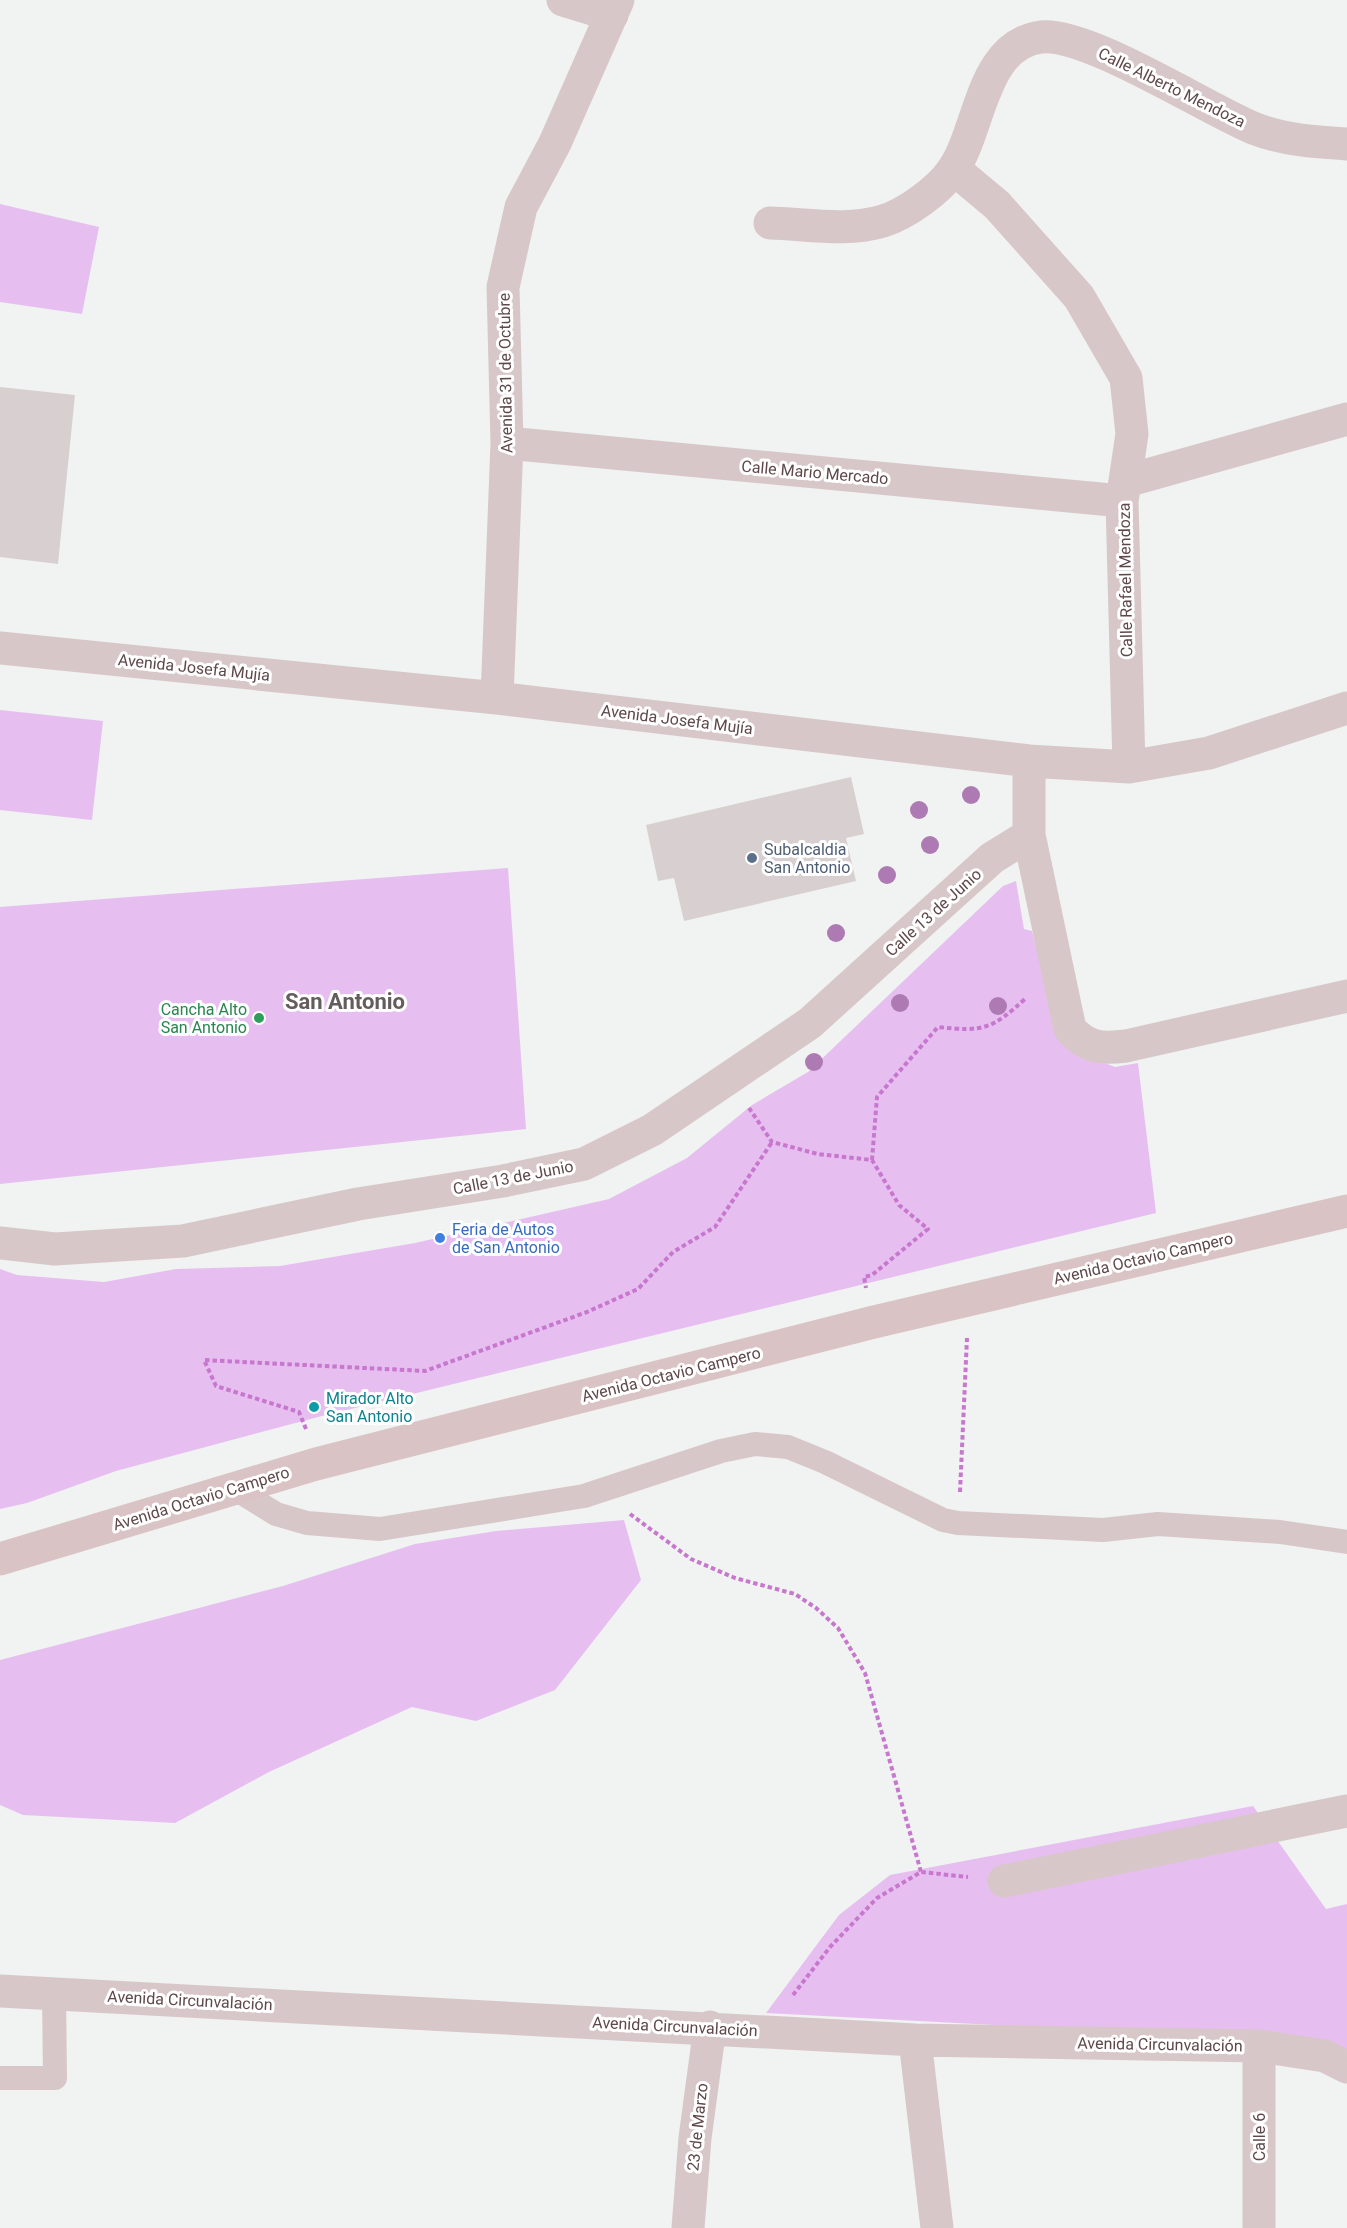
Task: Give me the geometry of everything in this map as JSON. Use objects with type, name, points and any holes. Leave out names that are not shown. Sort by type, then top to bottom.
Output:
[{"type":"main road","name":"Avenida Octavio Campero","points":[[0,1559],[316,1464],[874,1322],[1347,1211]]},
{"type":"street","points":[[563,0],[615,8]]},
{"type":"street","name":"Avenida 31 de Octubre","points":[[497,698],[507,443],[503,287],[521,207],[555,143],[615,8]]},
{"type":"street","name":"Calle Alberto Mendoza","points":[[770,222],[851,226],[884,221],[937,191],[954,169],[990,80],[1008,53],[1019,42],[1043,37],[1090,47],[1254,128],[1293,140],[1347,144]]},
{"type":"street","name":"Calle Rafael Mendoza","points":[[954,169],[997,206],[1079,297],[1126,378],[1132,434],[1124,491],[1129,767]]},
{"type":"street","name":"Calle Mario Mercado","points":[[507,443],[1124,491],[1347,419]]},
{"type":"street","name":"Avenida Josefa Mujía","points":[[0,648],[497,698],[1029,761],[1129,767],[1209,753],[1347,708]]},
{"type":"street","points":[[1029,761],[1029,835],[1056,971],[1070,1029],[1088,1046],[1102,1049],[1126,1046],[1347,996]]},
{"type":"street","name":"Calle 13 de Junio","points":[[0,1243],[55,1249],[183,1241],[358,1204],[503,1181],[584,1164],[652,1130],[810,1023],[993,858],[1029,835]]},
{"type":"street","points":[[1004,1881],[1347,1810]]},
{"type":"street","name":"Avenida Circunvalación","points":[[0,1990],[915,2040],[1259,2046],[1325,2056],[1347,2067]]},
{"type":"street","name":"23 de Marzo","points":[[688,2228],[694,2138],[710,2027]]},
{"type":"street","points":[[915,2040],[937,2228]]},
{"type":"street","name":"Calle 6","points":[[1259,2046],[1259,2228]]},
{"type":"lane","points":[[234,1488],[276,1514],[308,1522],[380,1529],[599,1492],[721,1451],[754,1444],[788,1447],[825,1462],[943,1520],[958,1523],[1103,1530],[1158,1524],[1280,1532],[1347,1542]]},
{"type":"lane","points":[[0,2078],[55,2078],[54,1993]]},
{"type":"path","points":[[867,1291],[864,1277],[872,1275],[928,1229],[899,1205],[872,1160],[877,1097],[938,1027],[968,1030],[1000,1022],[1056,971]]},
{"type":"path","points":[[304,1421],[299,1412],[216,1386],[204,1360],[425,1371],[587,1312],[638,1289],[673,1252],[715,1227],[772,1142],[818,1155],[872,1160]]},
{"type":"path","points":[[958,1523],[967,1330]]},
{"type":"path","points":[[599,1492],[691,1559],[735,1578],[795,1594],[838,1628],[865,1673],[921,1872]]},
{"type":"path","points":[[788,2002],[830,1947],[877,1898],[921,1872],[1004,1881]]},
{"type":"shaded area","points":[[0,204],[99,227],[82,314],[0,302]]},
{"type":"shaded area","points":[[0,710],[103,721],[92,820],[0,810]]},
{"type":"shaded area","name":"Cancha Alto San Antonio","points":[[508,868],[526,1129],[0,1184],[0,907]]},
{"type":"shaded area","points":[[1016,881],[1024,929],[1032,931],[1043,972],[1092,1058],[1115,1067],[1138,1063],[1156,1213],[318,1417],[116,1471],[27,1503],[0,1509],[0,1269],[17,1275],[104,1282],[176,1269],[280,1266],[415,1243],[609,1199],[687,1158],[752,1105],[808,1072],[1003,886]]},
{"type":"shaded area","points":[[624,1520],[641,1580],[555,1690],[476,1721],[412,1707],[269,1772],[175,1823],[23,1815],[0,1805],[0,1660],[283,1586],[415,1544],[496,1531]]},
{"type":"shaded area","points":[[1253,1806],[1326,1909],[1347,1904],[1347,2055],[1128,2032],[766,2013],[839,1915],[890,1875]]},
{"type":"building","points":[[0,387],[75,395],[58,564],[0,557]]},
{"type":"building","name":"Subalcaldia San Antonio","points":[[851,777],[864,834],[846,838],[856,881],[684,921],[674,878],[658,881],[646,825]]},
{"type":"place","name":"Subalcaldia San Antonio","points":[[752,858]]},
{"type":"place","name":"Cancha Alto San Antonio","points":[[259,1018]]},
{"type":"place","name":"Feria de Autos de San Antonio","points":[[440,1238]]},
{"type":"place","name":"Mirador Alto San Antonio","points":[[314,1407]]},
{"type":"district","name":"San Antonio","points":[[345,1001]]}]
